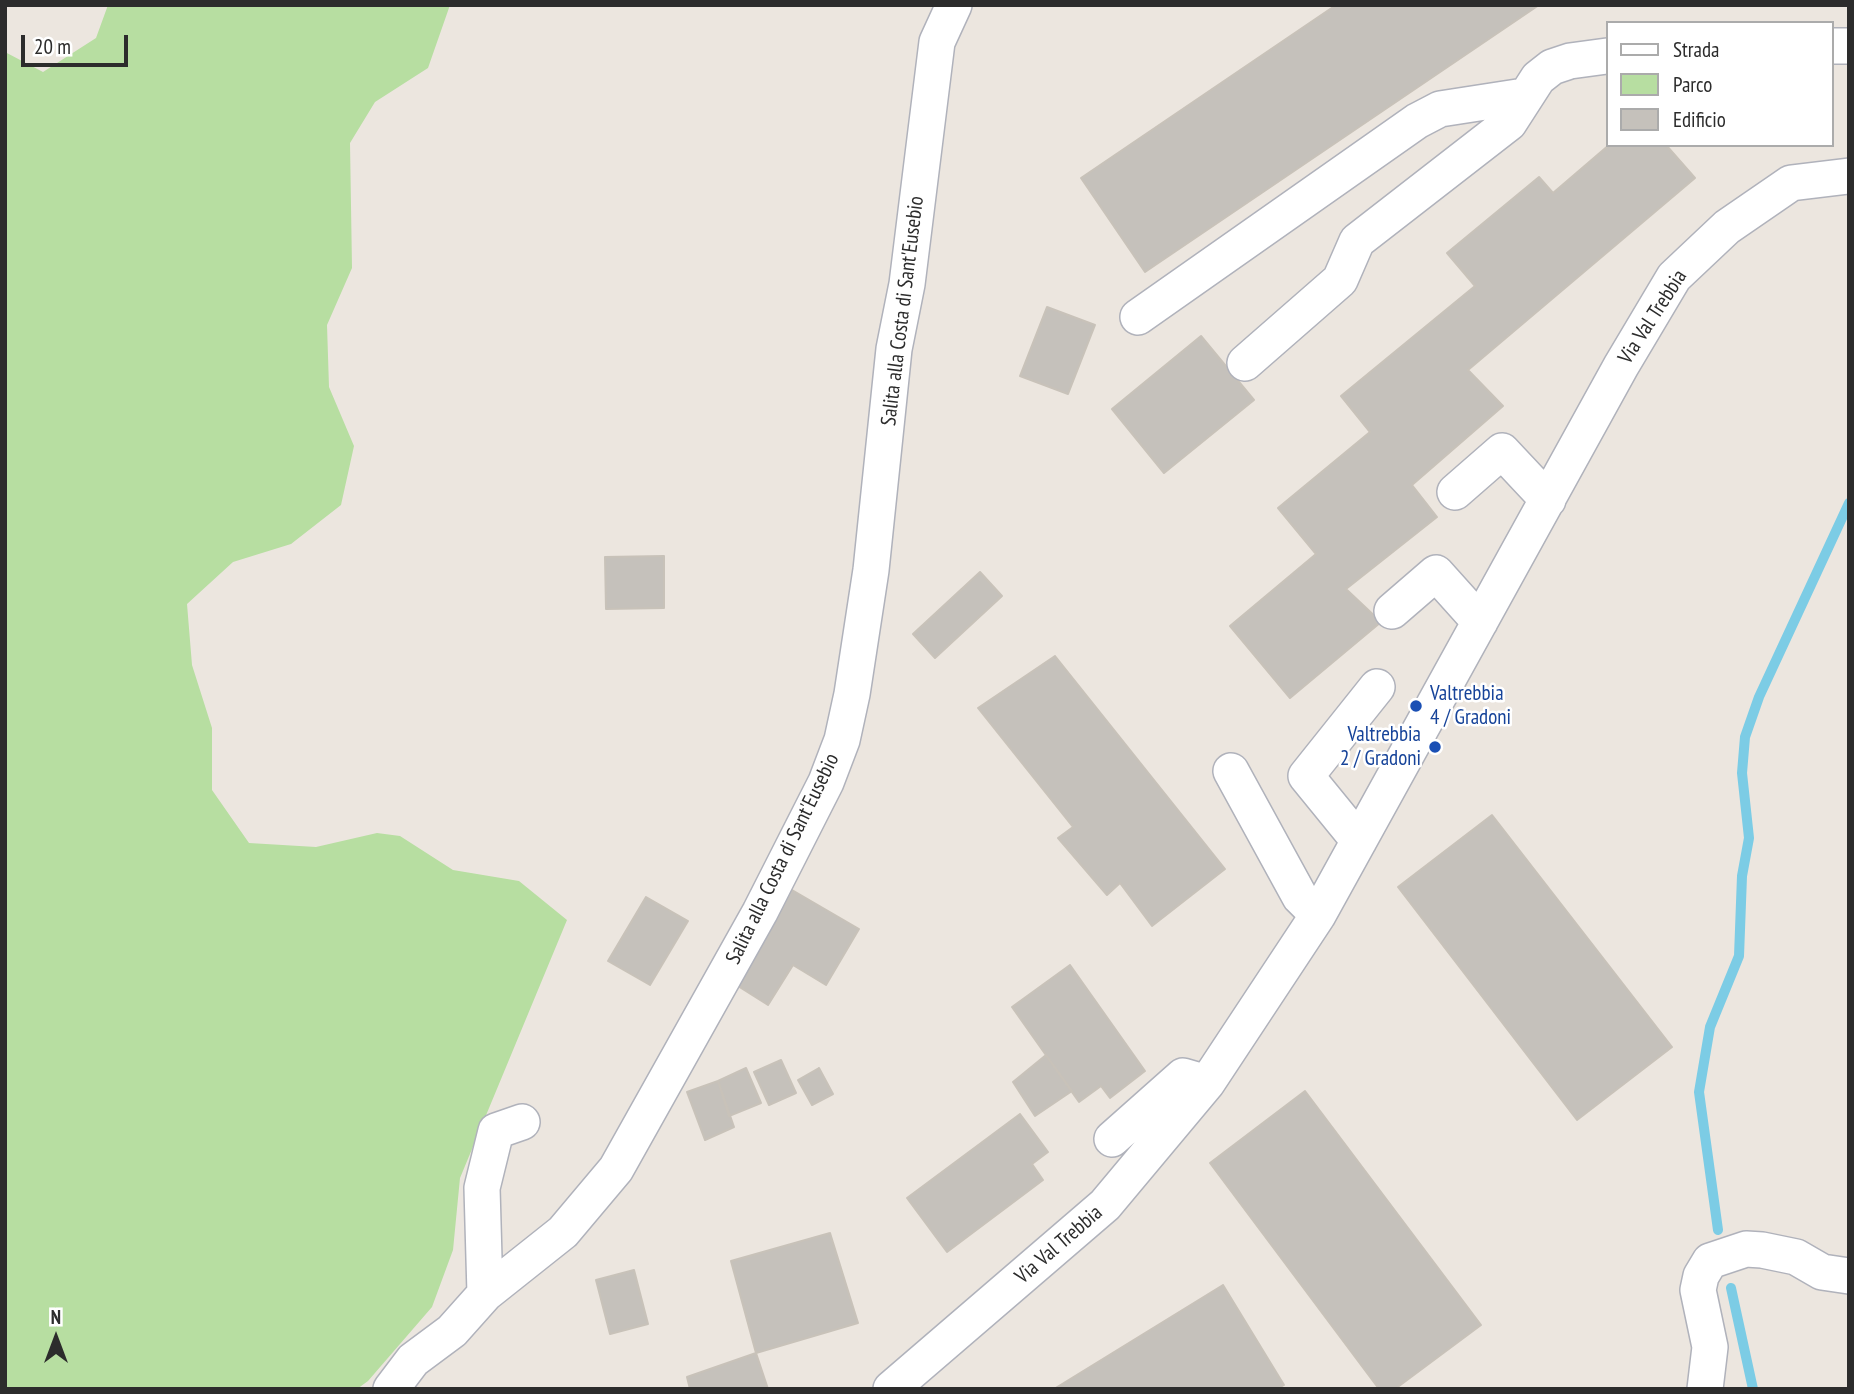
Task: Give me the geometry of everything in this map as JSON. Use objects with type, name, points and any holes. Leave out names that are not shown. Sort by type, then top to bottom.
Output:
[{"type":"street","name":"Salita alla Costa di Sant'Eusebio","points":[[391,1389],[413,1360],[452,1331],[485,1294],[563,1232],[616,1169],[760,912],[826,782],[842,740],[871,570],[894,349],[908,284],[937,42],[954,5]]},
{"type":"street","points":[[1245,363],[1340,280],[1357,241],[1509,123],[1524,96],[1552,66],[1605,56]]},
{"type":"street","points":[[1138,317],[1418,121],[1440,109],[1524,96]]},
{"type":"street","name":"Via Val Trebbia","points":[[891,1389],[1105,1205],[1207,1083],[1318,915],[1674,277],[1727,227],[1791,183],[1849,176]]},
{"type":"street","points":[[1455,492],[1502,451],[1548,500]]},
{"type":"street","points":[[1392,611],[1436,573],[1480,622]]},
{"type":"street","points":[[1359,841],[1306,776],[1377,687]]},
{"type":"street","points":[[1231,771],[1300,897],[1318,915]]},
{"type":"street","points":[[1112,1139],[1182,1076],[1207,1083]]},
{"type":"street","points":[[485,1294],[482,1188],[496,1131],[522,1122]]},
{"type":"street","points":[[1704,1389],[1710,1347],[1698,1290],[1701,1276],[1710,1261],[1746,1249],[1762,1250],[1796,1258],[1822,1272],[1849,1276]]},
{"type":"green space","points":[[108,5],[450,5],[428,68],[375,102],[350,143],[352,268],[327,325],[329,387],[354,446],[341,505],[291,544],[233,562],[187,604],[192,665],[212,728],[212,790],[249,843],[316,847],[377,833],[400,836],[453,870],[519,881],[567,920],[460,1178],[453,1250],[432,1307],[368,1381],[357,1389],[5,1389],[5,52],[43,72],[96,38]]},
{"type":"building","points":[[1336,5],[1539,5],[1145,272],[1081,178]]},
{"type":"building","points":[[1607,147],[1668,147],[1695,178],[1468,370],[1503,406],[1412,485],[1437,517],[1346,589],[1381,622],[1290,698],[1230,626],[1316,554],[1278,508],[1370,432],[1341,396],[1475,286],[1447,253],[1539,177],[1553,193]]},
{"type":"building","points":[[1047,307],[1095,325],[1068,394],[1020,376]]},
{"type":"building","points":[[1201,336],[1254,400],[1164,473],[1112,409]]},
{"type":"building","points":[[664,556],[664,608],[606,609],[605,557]]},
{"type":"building","points":[[980,572],[1002,596],[935,658],[913,634]]},
{"type":"building","points":[[1055,656],[1225,869],[1152,926],[1120,883],[1107,895],[1058,838],[1073,827],[978,708]]},
{"type":"building","points":[[1492,815],[1672,1047],[1577,1120],[1398,887]]},
{"type":"building","points":[[792,890],[859,929],[826,985],[793,965],[768,1005],[730,981]]},
{"type":"building","points":[[646,897],[688,921],[650,985],[608,961]]},
{"type":"building","points":[[1070,965],[1145,1071],[1110,1098],[1101,1086],[1079,1102],[1012,1007]]},
{"type":"building","points":[[1046,1055],[1072,1091],[1035,1116],[1013,1082]]},
{"type":"building","points":[[781,1060],[796,1093],[769,1105],[754,1072]]},
{"type":"building","points":[[746,1068],[761,1103],[729,1116],[718,1081]]},
{"type":"building","points":[[819,1068],[833,1094],[812,1105],[798,1080]]},
{"type":"building","points":[[718,1081],[734,1127],[705,1140],[687,1092]]},
{"type":"building","points":[[1305,1091],[1481,1325],[1395,1389],[1379,1389],[1210,1163]]},
{"type":"building","points":[[1020,1114],[1048,1152],[1032,1164],[1043,1180],[947,1252],[907,1198]]},
{"type":"building","points":[[830,1233],[858,1323],[756,1353],[731,1261]]},
{"type":"building","points":[[634,1270],[648,1324],[610,1334],[596,1280]]},
{"type":"building","points":[[1223,1285],[1284,1385],[1277,1389],[1054,1389]]},
{"type":"building","points":[[756,1353],[768,1389],[690,1389],[687,1377]]},
{"type":"waterway","points":[[1718,1230],[1699,1092],[1710,1027],[1739,956],[1742,876],[1749,838],[1742,773],[1745,737],[1759,697],[1849,503]]},
{"type":"waterway","points":[[1731,1288],[1753,1389]]},
{"type":"place","name":"Valtrebbia 4 / Gradoni","points":[[1416,706]]},
{"type":"place","name":"Valtrebbia 2 / Gradoni","points":[[1435,747]]}]
